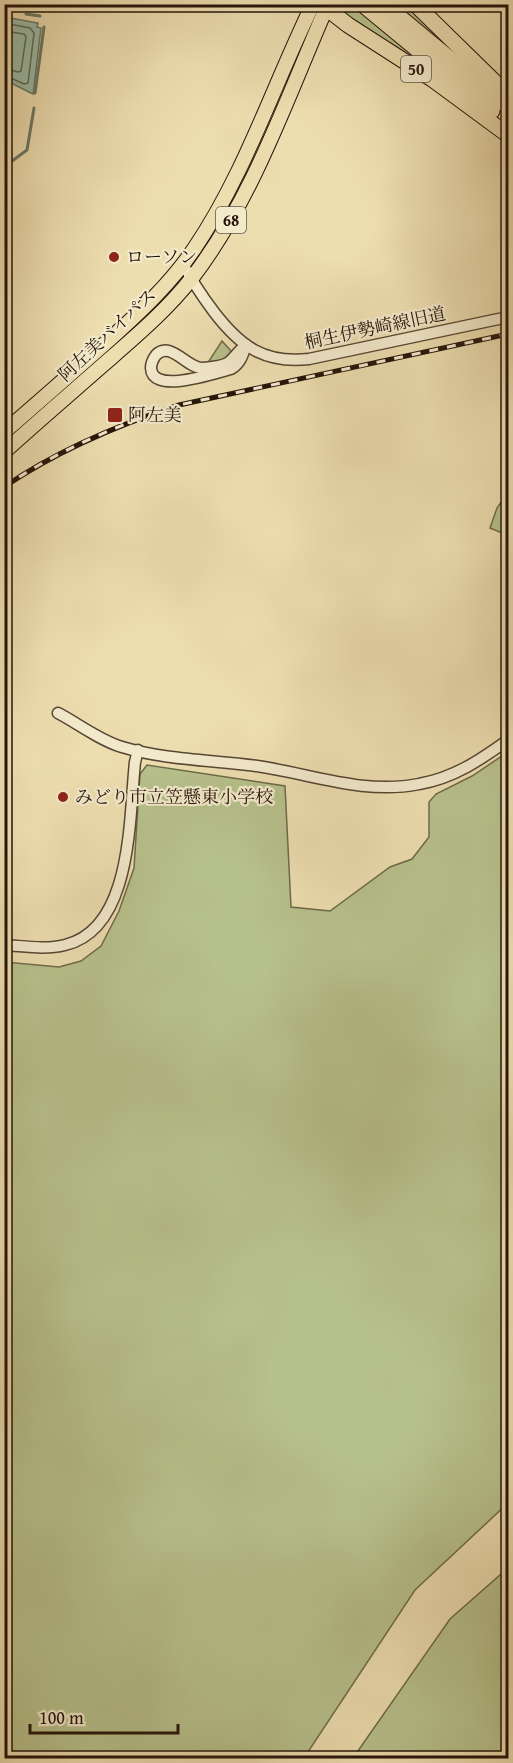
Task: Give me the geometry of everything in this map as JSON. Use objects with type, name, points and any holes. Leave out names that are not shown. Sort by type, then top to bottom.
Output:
[{"type":"highway","name":"50","points":[[362,4],[508,125]]},
{"type":"highway","name":"50","points":[[384,4],[508,107]]},
{"type":"highway","name":"50","points":[[415,4],[508,95]]},
{"type":"highway","name":"50","points":[[322,6],[432,79],[508,135]]},
{"type":"main road","name":"阿左美バイパス","points":[[4,432],[124,326],[183,264],[208,228],[322,6]]},
{"type":"main road","name":"阿左美バイパス","points":[[4,452],[130,342],[191,279],[227,227],[247,188],[322,6]]},
{"type":"street","name":"桐生伊勢崎線旧道","points":[[183,264],[227,329],[246,345],[274,358],[293,361],[309,359],[508,316]]},
{"type":"street","points":[[246,345],[237,366],[231,369],[166,382],[155,378],[151,370],[152,360],[159,352],[172,352],[202,368],[226,363],[246,345]]},
{"type":"street","points":[[58,713],[103,739],[123,747],[158,755],[264,767],[343,784],[398,787],[421,784],[455,774],[482,759],[508,740]]},
{"type":"street","points":[[4,945],[35,947],[64,945],[85,938],[103,920],[116,891],[127,848],[138,750]]},
{"type":"green space","points":[[339,5],[353,5],[478,107],[339,11],[341,8]]},
{"type":"green space","points":[[395,5],[412,5],[495,87]]},
{"type":"green space","points":[[222,341],[232,352],[225,360],[207,364]]},
{"type":"green space","points":[[504,498],[508,500],[508,529],[502,533],[490,528],[497,508]]},
{"type":"green space","points":[[508,752],[508,1503],[415,1590],[304,1758],[5,1758],[5,962],[59,967],[81,961],[101,946],[119,911],[134,868],[140,774],[147,765],[285,786],[291,907],[330,911],[390,867],[412,859],[429,837],[429,802],[436,794],[472,776]]},
{"type":"green space","points":[[508,1568],[508,1758],[353,1758],[450,1619]]},
{"type":"water","points":[[5,17],[38,23],[37,27],[41,28],[33,94],[5,80]]},
{"type":"waterway","points":[[51,11],[52,4]]},
{"type":"waterway","points":[[26,14],[40,16]]},
{"type":"waterway","points":[[35,93],[44,27]]},
{"type":"waterway","points":[[4,167],[27,150],[34,108]]},
{"type":"railway","points":[[4,487],[67,450],[134,421],[179,405],[508,334]]},
{"type":"place","name":"ローソン","points":[[114,257]]},
{"type":"place","name":"阿左美","points":[[115,415]]},
{"type":"place","name":"みどり市立笠懸東小学校","points":[[63,797]]}]
